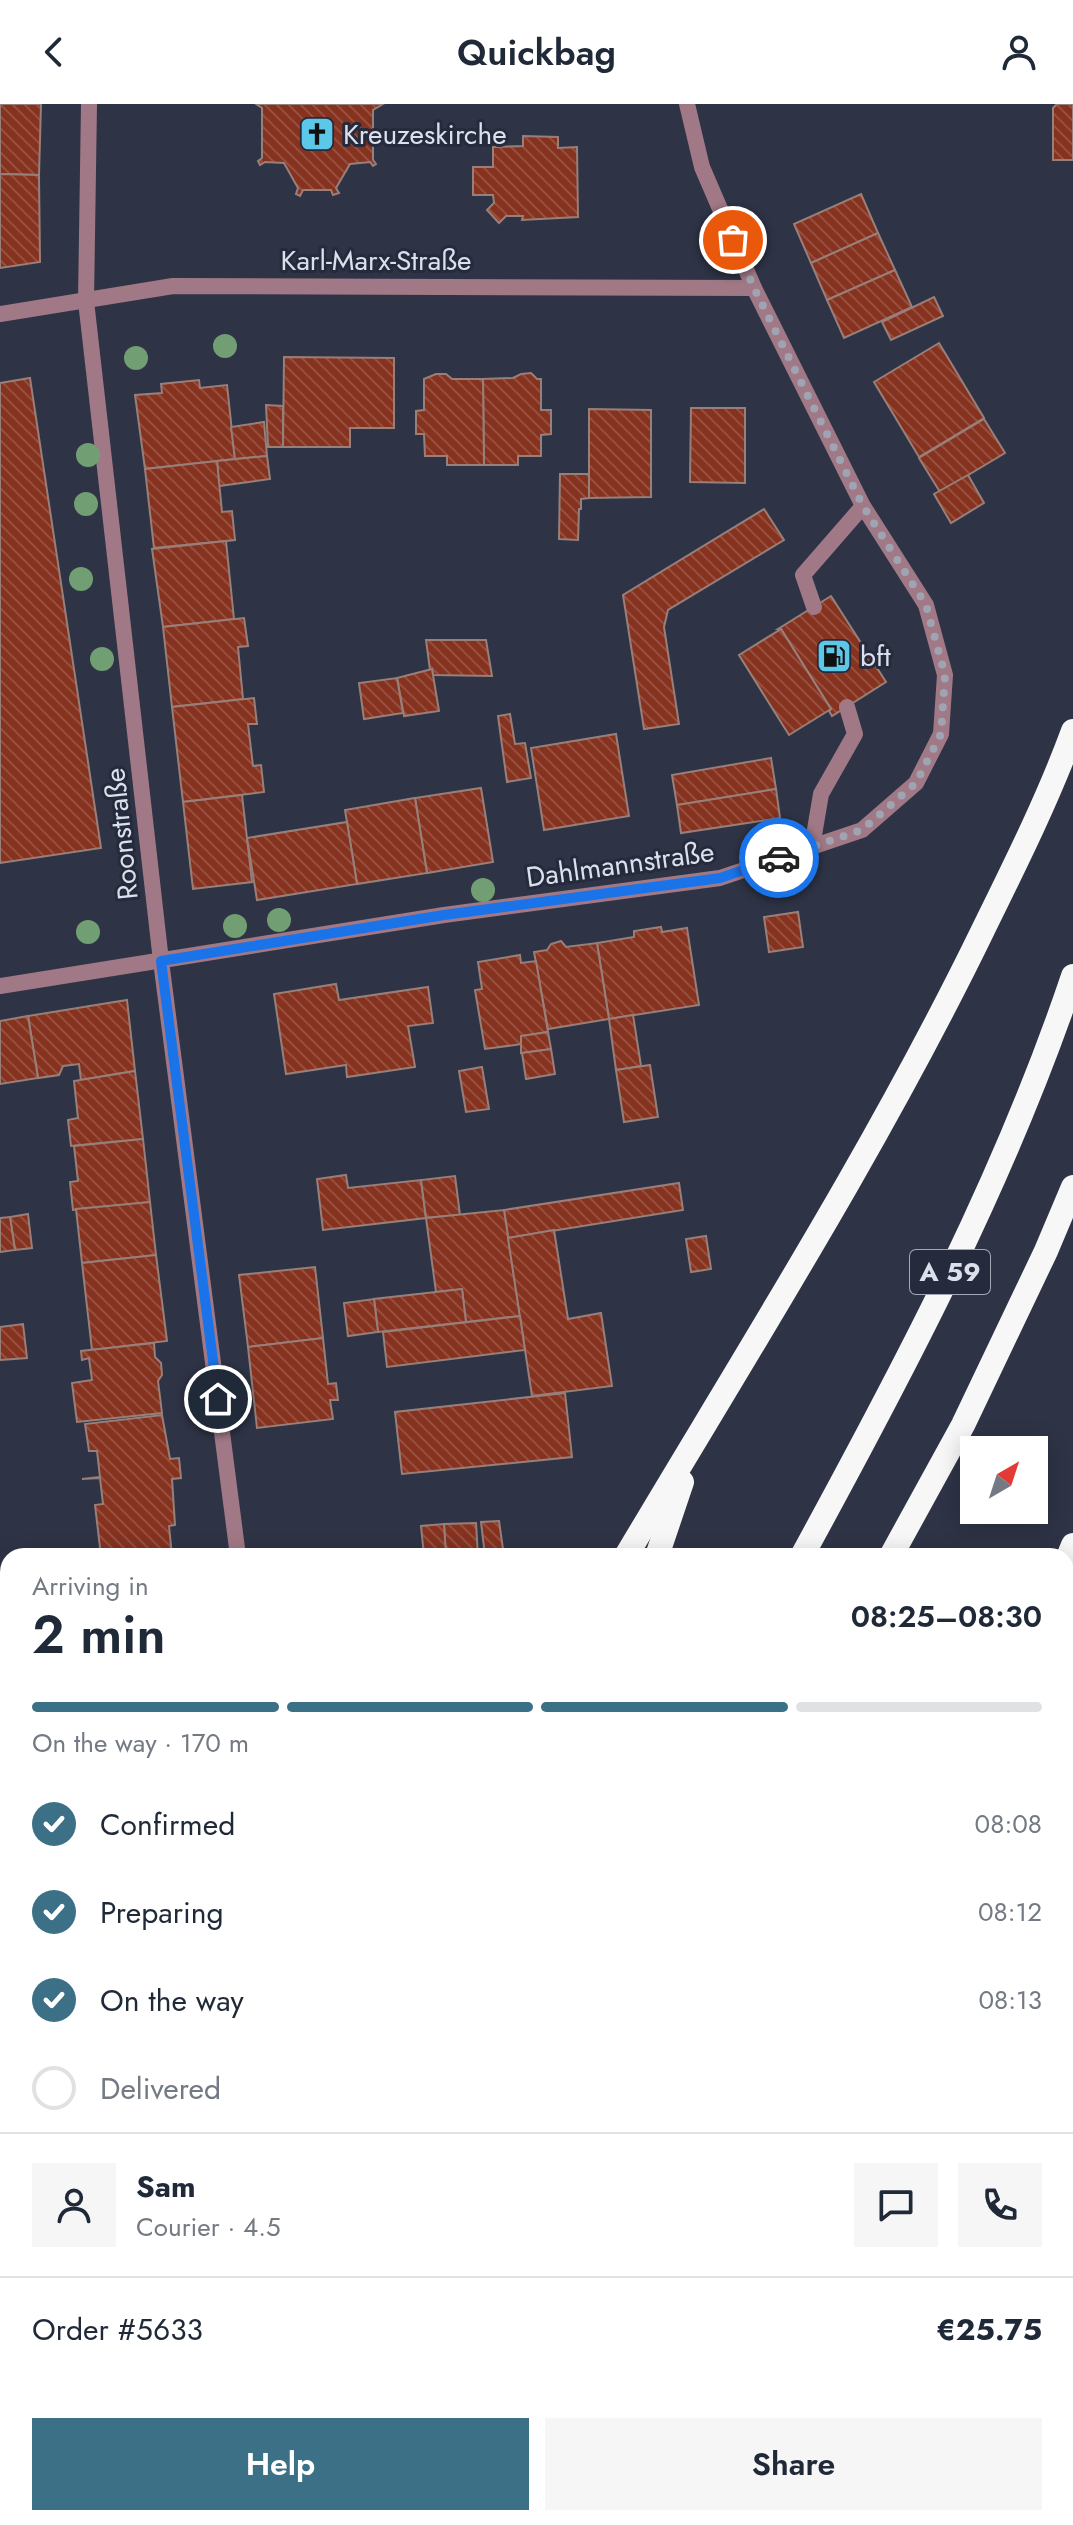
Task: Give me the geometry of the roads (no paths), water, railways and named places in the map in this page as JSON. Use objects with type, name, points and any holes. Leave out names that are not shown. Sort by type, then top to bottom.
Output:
[{"type":"highway","points":[[631,1548],[878,1134],[1018,860],[1073,731]]},
{"type":"highway","name":"A 59","points":[[806,1548],[894,1387],[975,1219],[1049,1048],[1073,976]]},
{"type":"highway","name":"A 59","points":[[895,1548],[963,1425],[1073,1187]]},
{"type":"highway","points":[[660,1548],[697,1438]]},
{"type":"street","name":"Roonstraße","points":[[89,104],[86,301],[161,961],[237,1548]]},
{"type":"street","name":"Dahlmannstraße","points":[[0,986],[444,915],[720,878],[862,830],[916,783],[941,734],[945,675],[926,605],[863,506],[754,288],[702,167],[687,104]]},
{"type":"street","name":"Karl-Marx-Straße","points":[[0,314],[173,286],[754,288]]},
{"type":"street","points":[[814,607],[803,575],[863,506]]},
{"type":"street","points":[[812,847],[821,794],[855,734],[847,707]]},
{"type":"place","name":"Kreuzeskirche","points":[[317,134]]},
{"type":"place","name":"bft","points":[[834,656]]}]
